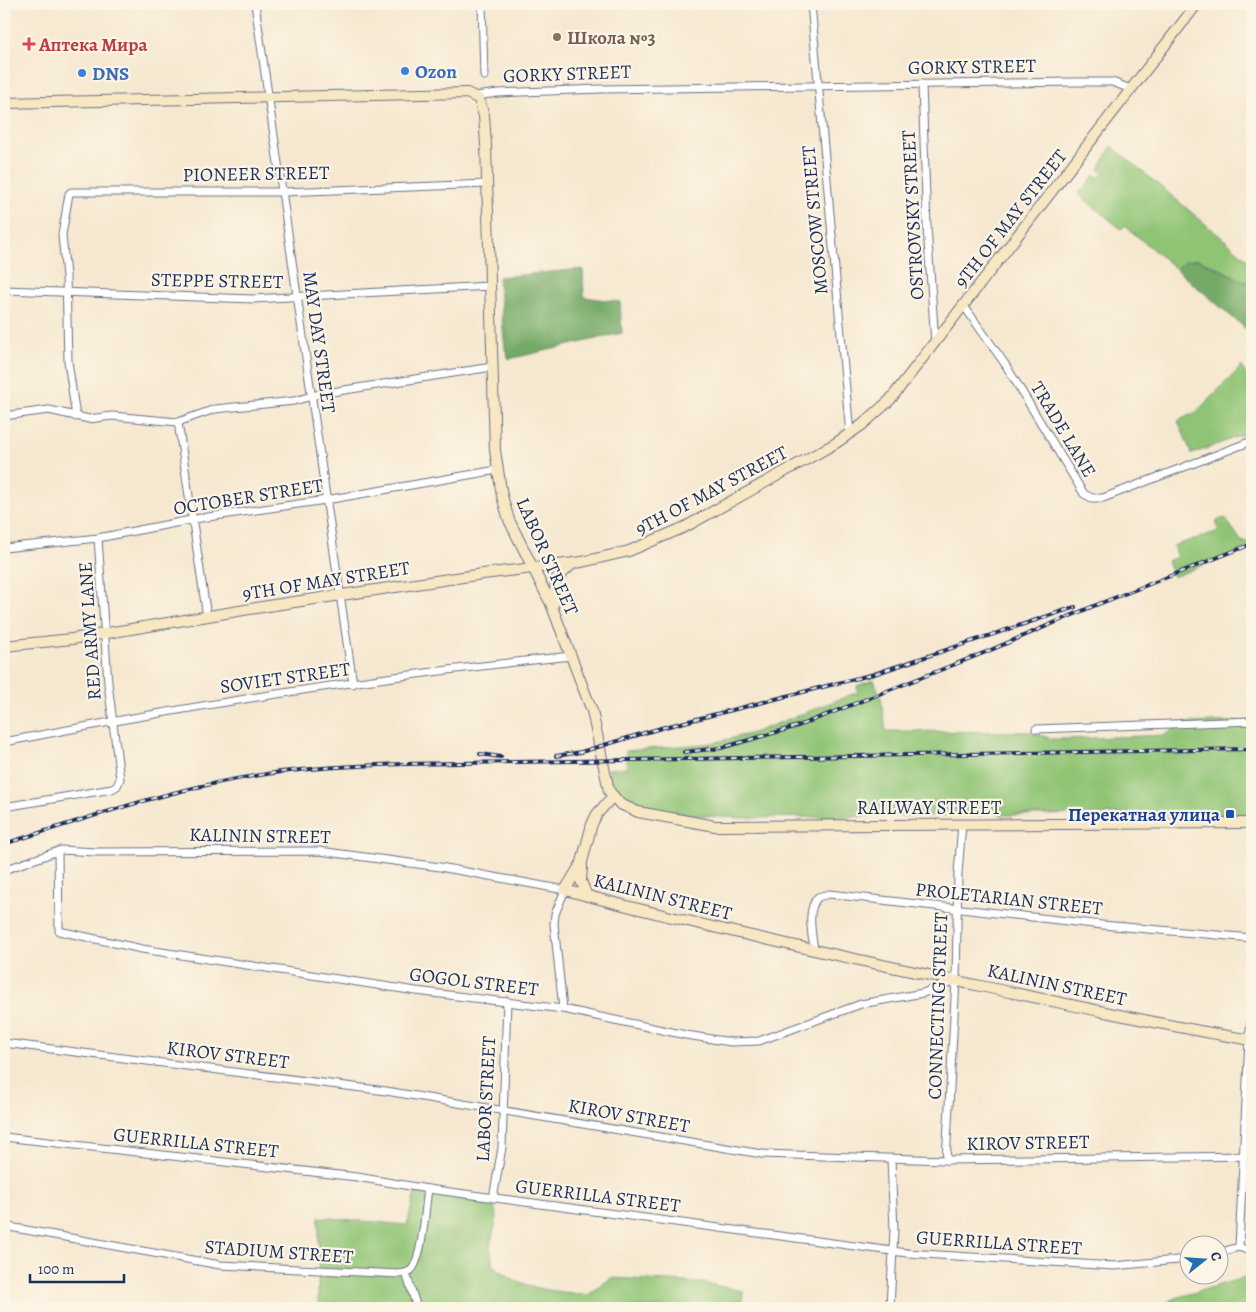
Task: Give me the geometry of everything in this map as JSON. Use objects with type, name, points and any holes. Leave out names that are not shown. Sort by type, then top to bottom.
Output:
[{"type":"street","name":"MAY DAY STREET","points":[[256,4],[353,684]]},
{"type":"street","points":[[482,4],[484,76]]},
{"type":"street","name":"MOSCOW STREET","points":[[811,4],[850,434]]},
{"type":"street","name":"9TH OF MAY STREET","points":[[4,646],[42,643],[483,574],[572,563],[629,551],[659,540],[742,497],[850,434],[890,400],[1197,4]]},
{"type":"street","name":"GORKY STREET","points":[[4,103],[468,93],[475,96],[498,93],[601,89],[922,84],[1103,82],[1120,84],[1131,89]]},
{"type":"street","name":"OSTROVSKY STREET","points":[[922,84],[927,227],[935,344]]},
{"type":"street","name":"LABOR STREET","points":[[475,96],[483,106],[484,116],[497,470],[509,520],[555,612],[572,656],[594,719],[606,783],[613,796]]},
{"type":"street","name":"PIONEER STREET","points":[[66,292],[62,235],[68,194],[76,191],[283,192],[487,184]]},
{"type":"street","name":"STEPPE STREET","points":[[4,290],[227,299],[298,297],[490,286]]},
{"type":"street","points":[[66,292],[68,361],[76,417]]},
{"type":"street","name":"TRADE LANE","points":[[964,306],[1005,364],[1084,494],[1088,497],[1103,498],[1252,441]]},
{"type":"street","points":[[4,416],[49,410],[89,419],[112,416],[178,422],[215,409],[294,401],[492,367]]},
{"type":"street","points":[[178,422],[207,617]]},
{"type":"street","name":"OCTOBER STREET","points":[[4,548],[98,538],[497,470]]},
{"type":"street","name":"RED ARMY LANE","points":[[98,538],[108,683],[113,721]]},
{"type":"street","points":[[555,612],[553,590],[556,580],[572,563]]},
{"type":"street","name":"SOVIET STREET","points":[[4,742],[222,702],[492,664],[572,656]]},
{"type":"street","points":[[4,807],[112,790],[117,786],[120,779],[113,721]]},
{"type":"street","points":[[1036,729],[1252,721]]},
{"type":"street","points":[[587,896],[581,881],[582,862],[592,824],[597,814],[613,796]]},
{"type":"street","name":"RAILWAY STREET","points":[[613,796],[620,804],[638,812],[715,826],[1252,823]]},
{"type":"street","name":"CONNECTING STREET","points":[[946,1160],[962,824]]},
{"type":"street","name":"KALININ STREET","points":[[58,851],[65,849],[96,852],[319,851],[440,867],[565,890],[674,919],[814,950],[1250,1040]]},
{"type":"street","points":[[4,870],[58,851]]},
{"type":"street","name":"GOGOL STREET","points":[[58,851],[59,931],[142,949],[416,991],[563,1009],[686,1035],[746,1042],[787,1032],[861,1004],[923,993],[956,980]]},
{"type":"street","points":[[563,1009],[554,924],[555,914],[565,890],[582,862]]},
{"type":"street","name":"PROLETARIAN STREET","points":[[814,950],[811,909],[815,900],[822,895],[1102,925],[1252,938]]},
{"type":"street","name":"LABOR STREET","points":[[493,1198],[502,1148],[507,1001]]},
{"type":"street","points":[[1239,1247],[1252,1013]]},
{"type":"street","name":"KIROV STREET","points":[[4,1044],[386,1091],[762,1154],[946,1160],[1034,1160],[1093,1156],[1244,1158],[1252,1156]]},
{"type":"street","name":"GUERRILLA STREET","points":[[4,1138],[357,1177],[493,1198],[893,1251],[1114,1266],[1178,1260]]},
{"type":"street","points":[[890,1308],[893,1251],[891,1159]]},
{"type":"street","points":[[417,1308],[406,1273],[414,1267],[420,1243],[428,1189]]},
{"type":"street","name":"STADIUM STREET","points":[[4,1226],[220,1265],[367,1274],[406,1273]]},
{"type":"street","points":[[1228,1250],[1239,1247],[1252,1252]]},
{"type":"green space","points":[[1112,146],[1252,263],[1252,285],[1213,265],[1203,262],[1185,263],[1176,269],[1125,226],[1121,229],[1078,194],[1095,175],[1099,178],[1103,173],[1099,169]]},
{"type":"green space","points":[[1197,259],[1252,285],[1252,334],[1176,269],[1183,262]]},
{"type":"green space","points":[[583,269],[584,297],[620,302],[622,333],[509,359],[505,349],[498,277]]},
{"type":"green space","points":[[1242,366],[1252,389],[1252,431],[1192,454],[1178,421],[1196,412]]},
{"type":"green space","points":[[1225,518],[1242,542],[1252,541],[1252,546],[1173,577],[1167,561],[1177,557],[1173,546],[1219,531],[1216,521]]},
{"type":"green space","points":[[874,680],[881,698],[886,731],[1031,732],[1052,739],[1067,739],[1165,735],[1174,729],[1178,723],[1252,721],[1252,814],[1237,814],[1237,811],[1232,809],[1226,814],[1000,815],[992,808],[984,815],[742,818],[662,811],[628,802],[611,784],[608,769],[627,767],[626,751],[713,743],[753,733],[858,692],[857,686]]},
{"type":"green space","points":[[415,1193],[492,1201],[497,1217],[490,1246],[493,1265],[504,1274],[527,1285],[588,1295],[611,1278],[704,1283],[743,1291],[742,1308],[401,1308],[400,1302],[318,1303],[319,1217],[407,1225]]},
{"type":"green space","points":[[1243,1278],[1252,1280],[1252,1308],[1156,1308],[1176,1298]]},
{"type":"waterway","points":[[4,1305],[19,1308]]},
{"type":"railway","points":[[684,752],[721,748],[798,726],[1252,544]]},
{"type":"railway","points":[[556,756],[581,752],[661,728],[874,674],[1075,607]]},
{"type":"railway","points":[[4,844],[122,807],[182,791],[262,775],[323,768],[404,764],[1252,749]]},
{"type":"railway","points":[[480,754],[501,757]]},
{"type":"place","name":"Школа №3","points":[[557,37]]},
{"type":"place","name":"Аптека Мира","points":[[29,44]]},
{"type":"place","name":"Ozon","points":[[405,71]]},
{"type":"place","name":"DNS","points":[[82,73]]},
{"type":"place","name":"Перекатная улица","points":[[1230,814]]}]
